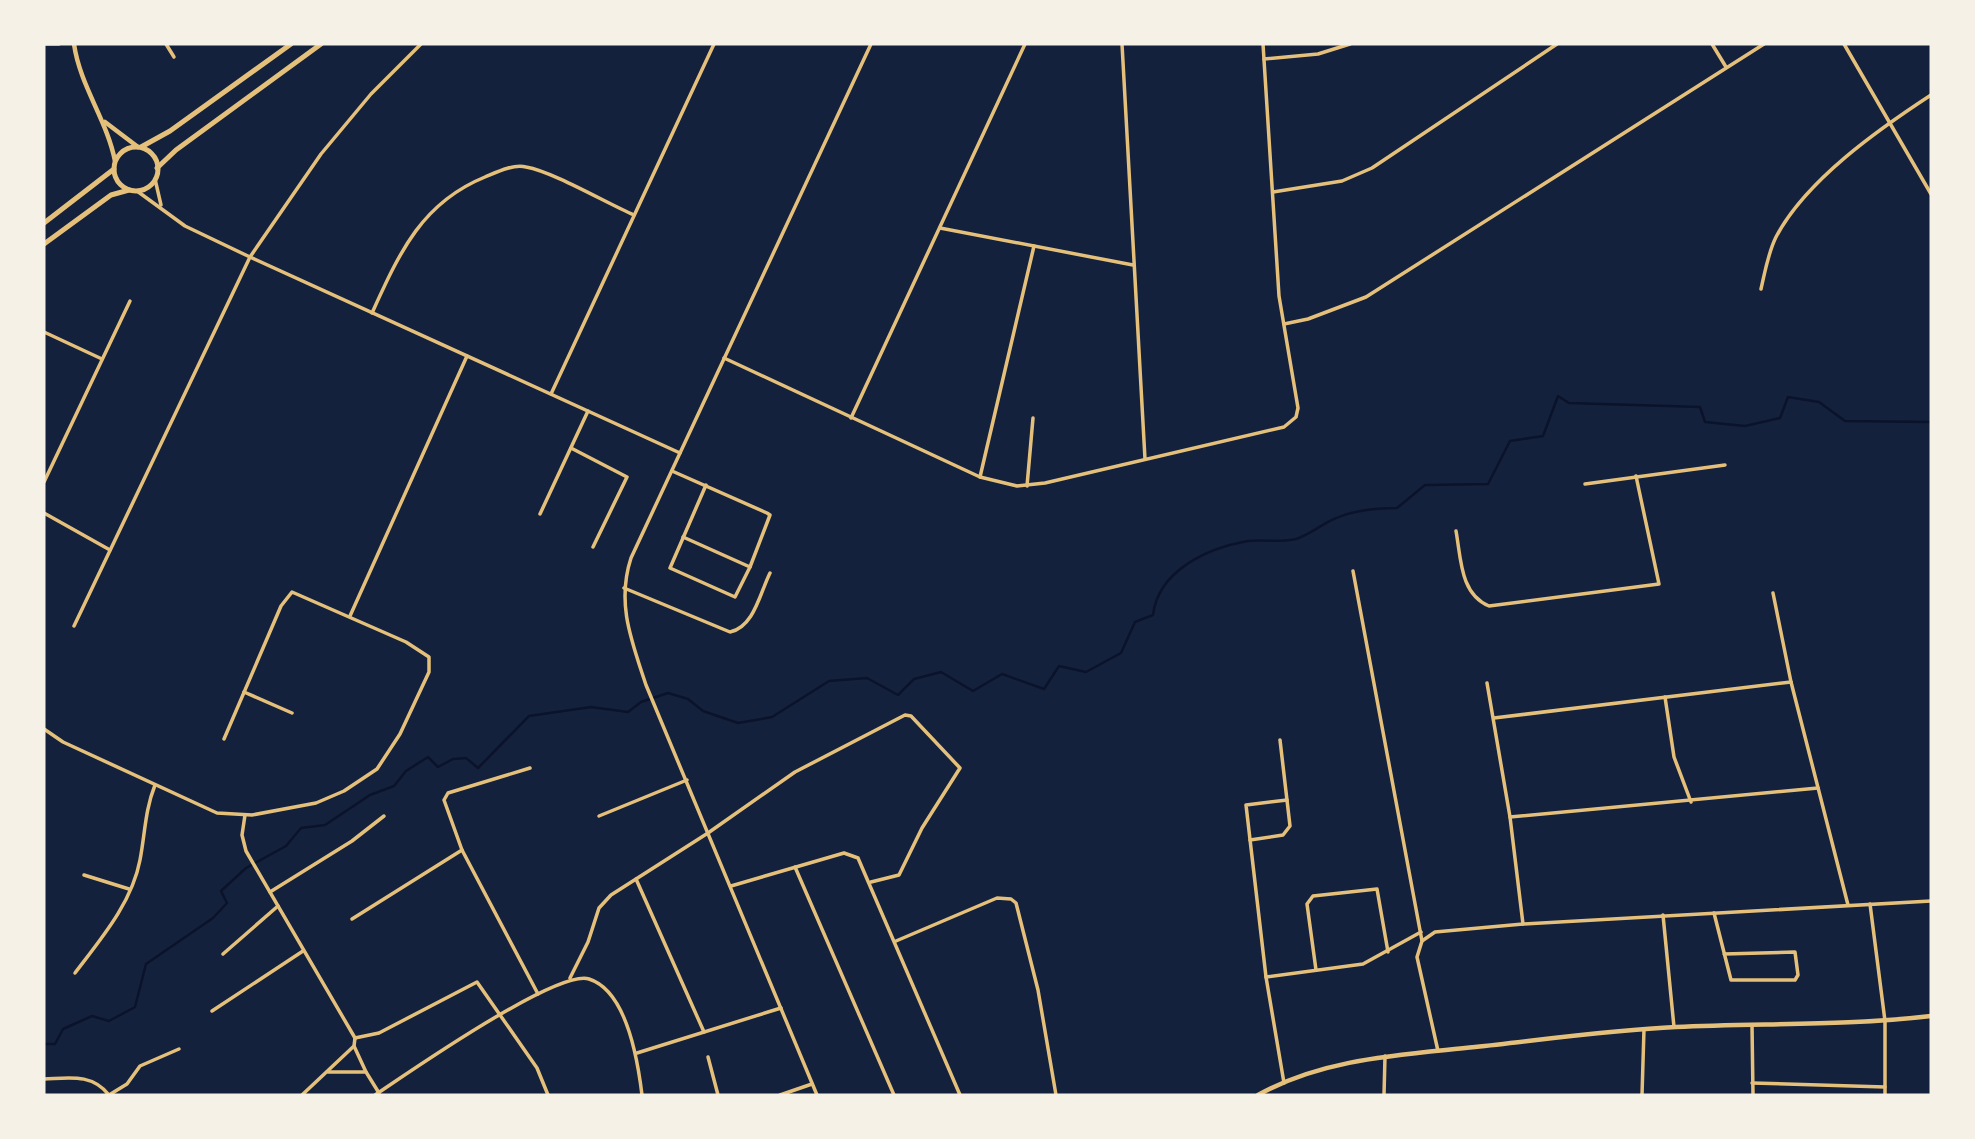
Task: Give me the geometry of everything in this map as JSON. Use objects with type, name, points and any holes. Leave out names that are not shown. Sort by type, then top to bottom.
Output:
[{"type":"main road","points":[[44,223],[114,165],[124,150],[160,138],[291,44]]},
{"type":"main road","points":[[44,244],[111,195],[133,190],[155,179],[158,168],[176,150],[321,44]]},
{"type":"main road","points":[[139,147],[155,158],[158,168]]},
{"type":"main road","points":[[114,165],[118,182],[133,190]]},
{"type":"street","points":[[44,44],[59,44]]},
{"type":"street","points":[[74,44],[83,81],[111,141],[114,165]]},
{"type":"street","points":[[166,44],[174,57]]},
{"type":"street","points":[[74,626],[250,257],[321,155],[370,94],[421,44]]},
{"type":"street","points":[[551,394],[714,44]]},
{"type":"street","points":[[817,1095],[646,685],[625,621],[624,588],[631,558],[871,44]]},
{"type":"street","points":[[851,418],[1025,44]]},
{"type":"street","points":[[1122,44],[1145,459]]},
{"type":"street","points":[[724,359],[980,477],[1006,485],[1027,486],[1283,427],[1290,423],[1298,408],[1275,260],[1263,44]]},
{"type":"street","points":[[1264,59],[1318,54],[1350,44]]},
{"type":"street","points":[[1273,192],[1342,181],[1372,168],[1557,44]]},
{"type":"street","points":[[1712,44],[1726,67]]},
{"type":"street","points":[[1283,325],[1308,319],[1366,297],[1764,44]]},
{"type":"street","points":[[1844,44],[1931,194]]},
{"type":"street","points":[[1761,289],[1776,238],[1788,219],[1837,167],[1890,122],[1931,95]]},
{"type":"street","points":[[101,116],[119,135],[139,147]]},
{"type":"street","points":[[372,313],[403,249],[427,216],[456,190],[495,173],[526,167],[634,215]]},
{"type":"street","points":[[155,179],[161,208]]},
{"type":"street","points":[[133,190],[185,226],[680,453]]},
{"type":"street","points":[[940,228],[1133,265]]},
{"type":"street","points":[[980,477],[1034,246]]},
{"type":"street","points":[[44,482],[130,301]]},
{"type":"street","points":[[44,332],[102,359]]},
{"type":"street","points":[[349,616],[467,356]]},
{"type":"street","points":[[540,514],[588,411]]},
{"type":"street","points":[[1027,486],[1034,418]]},
{"type":"street","points":[[570,448],[627,477],[593,547]]},
{"type":"street","points":[[1585,484],[1725,465]]},
{"type":"street","points":[[672,471],[706,485],[770,515],[750,568],[735,597],[672,571],[670,565],[706,485]]},
{"type":"street","points":[[1456,531],[1465,581],[1476,601],[1489,606],[1660,584],[1636,476]]},
{"type":"street","points":[[44,513],[110,550]]},
{"type":"street","points":[[683,537],[750,568]]},
{"type":"street","points":[[1353,571],[1421,932],[1422,941],[1417,957],[1438,1051]]},
{"type":"street","points":[[624,588],[730,632],[740,629],[748,622],[770,573]]},
{"type":"street","points":[[44,729],[63,742],[217,813],[245,815],[316,803],[344,791],[377,769],[400,734],[429,672],[429,657],[406,642],[292,592],[281,606],[224,739]]},
{"type":"street","points":[[1773,593],[1791,682],[1848,905]]},
{"type":"street","points":[[1494,718],[1791,682]]},
{"type":"street","points":[[1487,683],[1510,817],[1524,924]]},
{"type":"street","points":[[244,692],[292,713]]},
{"type":"street","points":[[1665,697],[1674,757],[1690,802]]},
{"type":"street","points":[[570,978],[588,942],[599,908],[611,895],[818,758],[905,715],[911,716],[960,768],[928,818],[899,875],[871,882]]},
{"type":"street","points":[[1250,840],[1287,832],[1287,800],[1280,740]]},
{"type":"street","points":[[530,768],[448,793],[444,800],[462,850],[538,993]]},
{"type":"street","points":[[599,816],[687,780]]},
{"type":"street","points":[[75,973],[116,918],[129,889],[140,862],[147,804],[155,785]]},
{"type":"street","points":[[1510,817],[1818,788]]},
{"type":"street","points":[[1284,1083],[1266,977],[1246,805],[1287,800]]},
{"type":"street","points":[[245,815],[242,835],[246,851],[355,1038],[354,1046],[377,1094],[538,993],[570,978],[592,980],[608,993],[622,1014],[637,1053],[642,1095]]},
{"type":"street","points":[[270,892],[352,841],[384,816]]},
{"type":"street","points":[[352,919],[462,850]]},
{"type":"street","points":[[731,886],[844,853],[852,854],[858,859],[871,882],[960,1095]]},
{"type":"street","points":[[794,867],[894,1095]]},
{"type":"street","points":[[84,875],[129,889]]},
{"type":"street","points":[[636,879],[704,1032]]},
{"type":"street","points":[[1316,970],[1307,904],[1313,896],[1377,888],[1388,952]]},
{"type":"street","points":[[896,941],[996,898],[1005,897],[1016,903],[1038,990],[1056,1095]]},
{"type":"street","points":[[1422,941],[1435,932],[1524,924],[1931,901]]},
{"type":"street","points":[[1870,904],[1885,1021],[1885,1095]]},
{"type":"street","points":[[223,954],[278,906]]},
{"type":"street","points":[[1714,913],[1727,977],[1737,982],[1795,980],[1798,975],[1795,952],[1724,954]]},
{"type":"street","points":[[1663,915],[1674,1027]]},
{"type":"street","points":[[1266,977],[1363,964],[1421,932]]},
{"type":"street","points":[[212,1011],[303,951]]},
{"type":"street","points":[[355,1038],[379,1033],[473,983],[481,985],[537,1068],[548,1095]]},
{"type":"street","points":[[637,1053],[781,1008]]},
{"type":"street","points":[[1258,1095],[1284,1083],[1337,1066],[1385,1056],[1674,1027],[1885,1021],[1931,1016]]},
{"type":"street","points":[[1752,1025],[1753,1095]]},
{"type":"street","points":[[1642,1095],[1644,1030]]},
{"type":"street","points":[[302,1095],[354,1046]]},
{"type":"street","points":[[44,1079],[86,1079],[96,1082],[109,1095],[127,1084],[140,1066],[179,1049]]},
{"type":"street","points":[[1384,1095],[1385,1056]]},
{"type":"street","points":[[708,1057],[718,1095]]},
{"type":"street","points":[[328,1072],[366,1072]]},
{"type":"street","points":[[1752,1083],[1885,1087]]},
{"type":"street","points":[[780,1095],[812,1084]]},
{"type":"waterway","points":[[44,1044],[55,1044],[63,1029],[92,1016],[109,1021],[135,1007],[146,964],[213,918],[227,903],[221,891],[246,868],[286,846],[301,828],[325,825],[370,795],[394,786],[406,771],[428,757],[438,767],[453,759],[466,758],[478,768],[529,716],[591,707],[628,712],[641,702],[668,693],[688,699],[703,711],[738,723],[772,717],[829,681],[867,678],[898,695],[914,679],[941,672],[973,691],[1002,674],[1044,689],[1059,666],[1086,672],[1121,653],[1135,622],[1153,615],[1164,586],[1174,574],[1201,556],[1248,541],[1296,539],[1349,513],[1397,508],[1425,485],[1488,484],[1510,441],[1543,436],[1558,396],[1569,403],[1700,407],[1705,422],[1745,426],[1780,418],[1788,397],[1819,402],[1845,421],[1931,422]]}]
